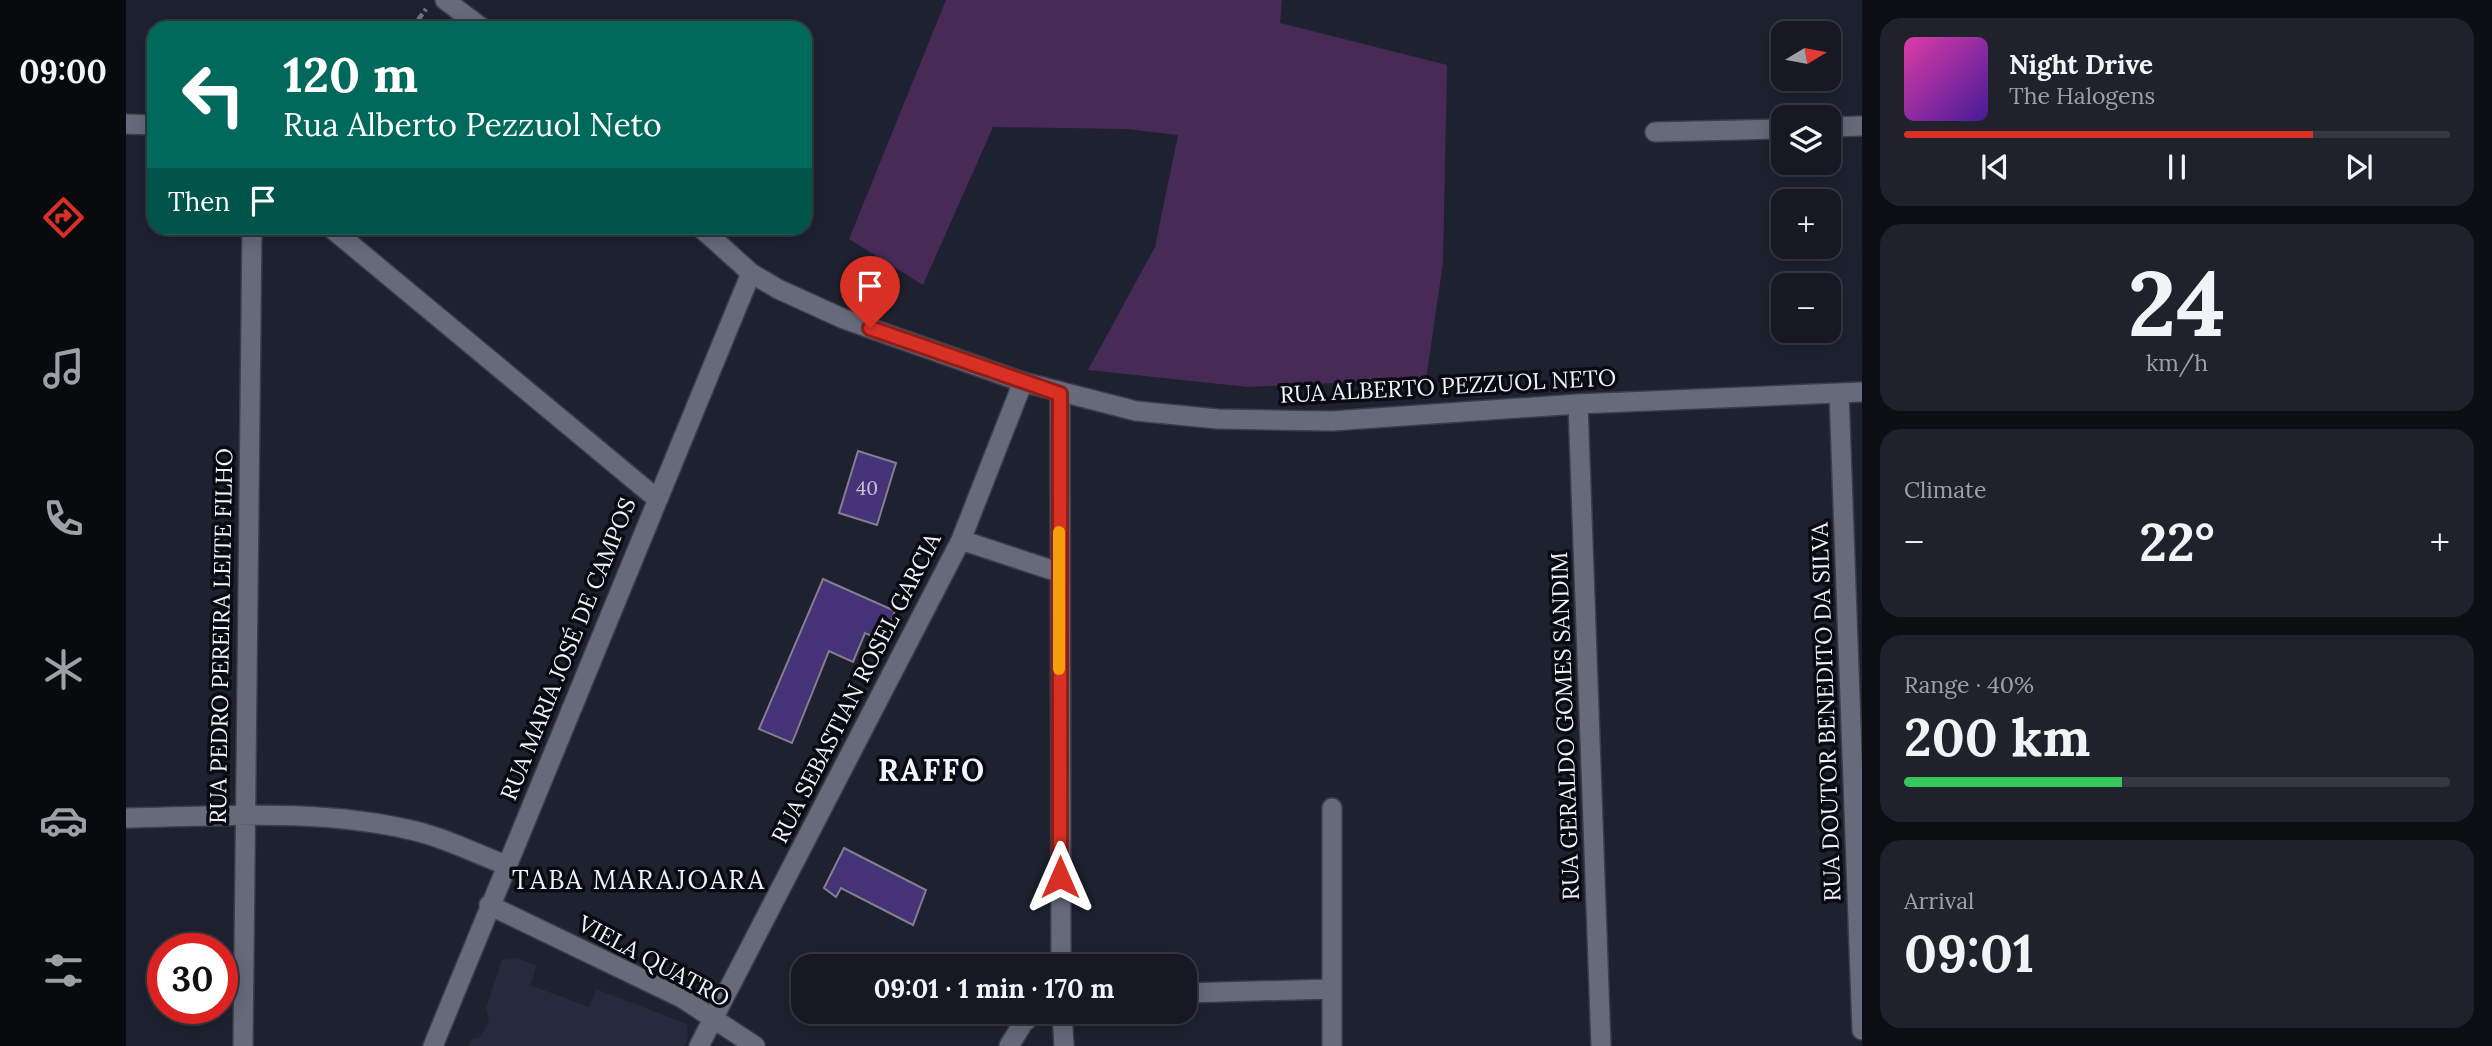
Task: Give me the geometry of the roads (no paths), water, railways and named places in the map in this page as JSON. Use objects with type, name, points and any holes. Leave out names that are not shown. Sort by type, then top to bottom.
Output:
[{"type":"street","points":[[444,0],[472,21]]},
{"type":"street","points":[[469,0],[478,21]]},
{"type":"street","points":[[126,124],[147,125]]},
{"type":"street","points":[[1841,127],[1862,127]]},
{"type":"street","points":[[1655,132],[1771,129]]},
{"type":"street","name":"RUA PEDRO PEREIRA LEITE FILHO","points":[[243,1046],[243,815],[252,235]]},
{"type":"street","points":[[339,235],[656,498]]},
{"type":"street","name":"RUA ALBERTO PEZZUOL NETO","points":[[709,235],[751,272],[778,289],[844,319],[1060,394],[1136,411],[1218,419],[1332,421],[1578,404],[1862,392]]},
{"type":"street","name":"RUA MARIA JOSÉ DE CAMPOS","points":[[433,1046],[751,272]]},
{"type":"street","name":"RUA SEBASTIAN ROSEL GARCIA","points":[[699,1046],[961,540],[1023,382]]},
{"type":"street","name":"RUA DOUTOR BENEDITO DA SILVA","points":[[1839,393],[1862,1030]]},
{"type":"street","points":[[1060,394],[1058,572],[1061,954]]},
{"type":"street","name":"RUA GERALDO GOMES SANDIM","points":[[1578,404],[1601,1046]]},
{"type":"street","points":[[961,540],[1058,572]]},
{"type":"street","points":[[1332,808],[1332,1046]]},
{"type":"street","points":[[126,818],[243,815],[375,822],[418,831],[506,865]]},
{"type":"street","name":"VIELA QUATRO","points":[[489,905],[682,998],[755,1046]]},
{"type":"street","points":[[1197,993],[1331,989]]},
{"type":"street","points":[[1009,1046],[1022,1024]]},
{"type":"street","points":[[1063,1024],[1064,1046]]},
{"type":"district","name":"RAFFO","points":[[932,771]]},
{"type":"district","name":"TABA MARAJOARA","points":[[639,880]]}]
